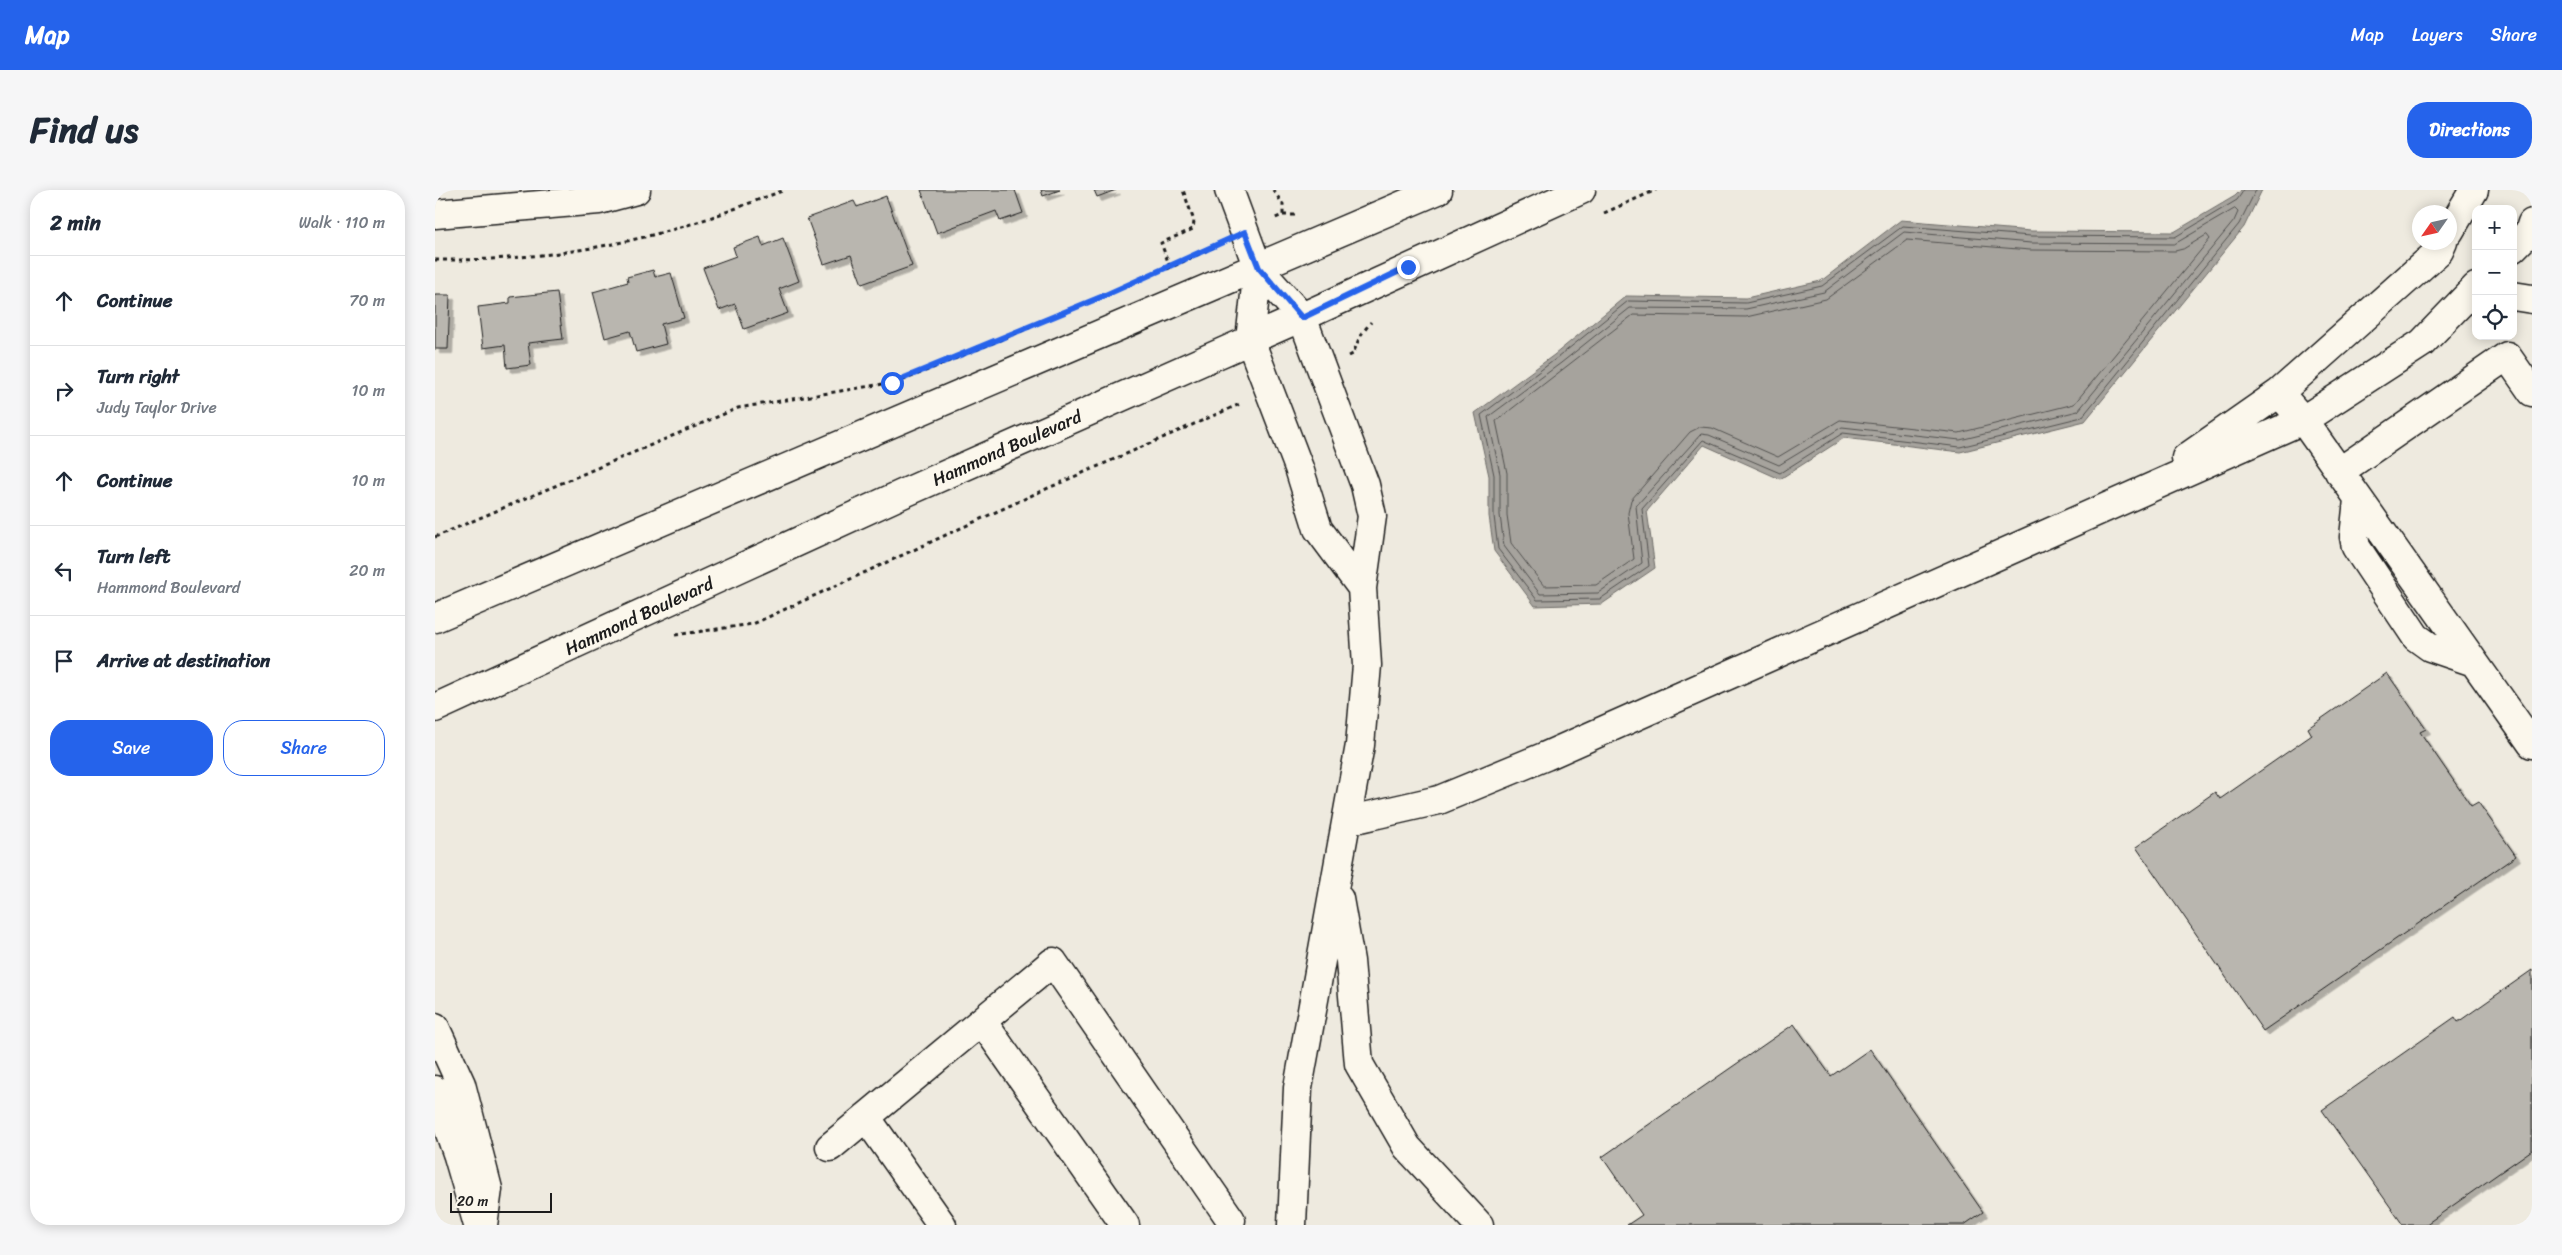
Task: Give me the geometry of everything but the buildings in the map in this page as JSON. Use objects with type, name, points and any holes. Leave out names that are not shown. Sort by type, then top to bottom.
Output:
[{"type":"main road","points":[[435,214],[599,200],[637,190]]},
{"type":"main road","points":[[1229,190],[1259,268],[1302,318],[1365,485],[1372,516],[1362,588],[1367,665],[1360,745],[1298,1088],[1292,1225]]},
{"type":"main road","points":[[435,618],[1438,190]]},
{"type":"main road","name":"Hammond Boulevard","points":[[435,708],[902,494],[1302,318],[1581,190]]},
{"type":"main road","points":[[2457,219],[2474,190]]},
{"type":"main road","points":[[2517,244],[2529,232],[2532,223]]},
{"type":"main road","points":[[2133,495],[2279,394],[2439,250]]},
{"type":"main road","points":[[1259,268],[1250,340],[1299,468],[1318,528],[1362,588]]},
{"type":"main road","points":[[1347,821],[1374,816],[1447,796],[1555,752],[2303,420],[2422,343],[2470,297]]},
{"type":"main road","points":[[2517,297],[2532,299]]},
{"type":"main road","points":[[2339,472],[2507,356],[2532,392]]},
{"type":"main road","points":[[2279,394],[2303,420],[2532,744]]},
{"type":"main road","points":[[1336,883],[1350,961],[1359,1064],[1407,1147],[1479,1225]]},
{"type":"main road","points":[[830,1146],[1053,962],[1231,1220]]},
{"type":"main road","points":[[982,1021],[1125,1225]]},
{"type":"main road","points":[[435,1027],[461,1084],[488,1189],[483,1225]]},
{"type":"main road","points":[[435,1090],[458,1156],[477,1225]]},
{"type":"main road","points":[[866,1117],[942,1225]]},
{"type":"path","points":[[435,260],[495,260],[538,256],[602,246],[682,227],[785,190]]},
{"type":"path","points":[[1170,267],[1161,243],[1193,229],[1194,221],[1183,190]]},
{"type":"path","points":[[1161,271],[1283,214],[1283,204],[1273,190]]},
{"type":"path","points":[[1598,215],[1657,190]]},
{"type":"path","points":[[1321,368],[1353,354],[1360,336],[1377,317]]},
{"type":"path","points":[[435,537],[738,408],[901,381],[1037,324]]},
{"type":"path","points":[[667,638],[674,635],[753,624],[1037,493],[1269,391]]},
{"type":"water","points":[[2241,190],[2262,190],[2244,227],[2085,421],[1960,452],[1844,438],[1780,479],[1704,445],[1647,511],[1655,568],[1602,604],[1535,606],[1494,551],[1489,516],[1489,476],[1475,413],[1554,355],[1626,296],[1746,298],[1821,281],[1901,220],[2031,231],[2174,232],[2235,196]]},
{"type":"route","points":[[892,383],[901,381],[1101,297],[1245,232],[1259,268],[1302,318],[1408,267]]}]
